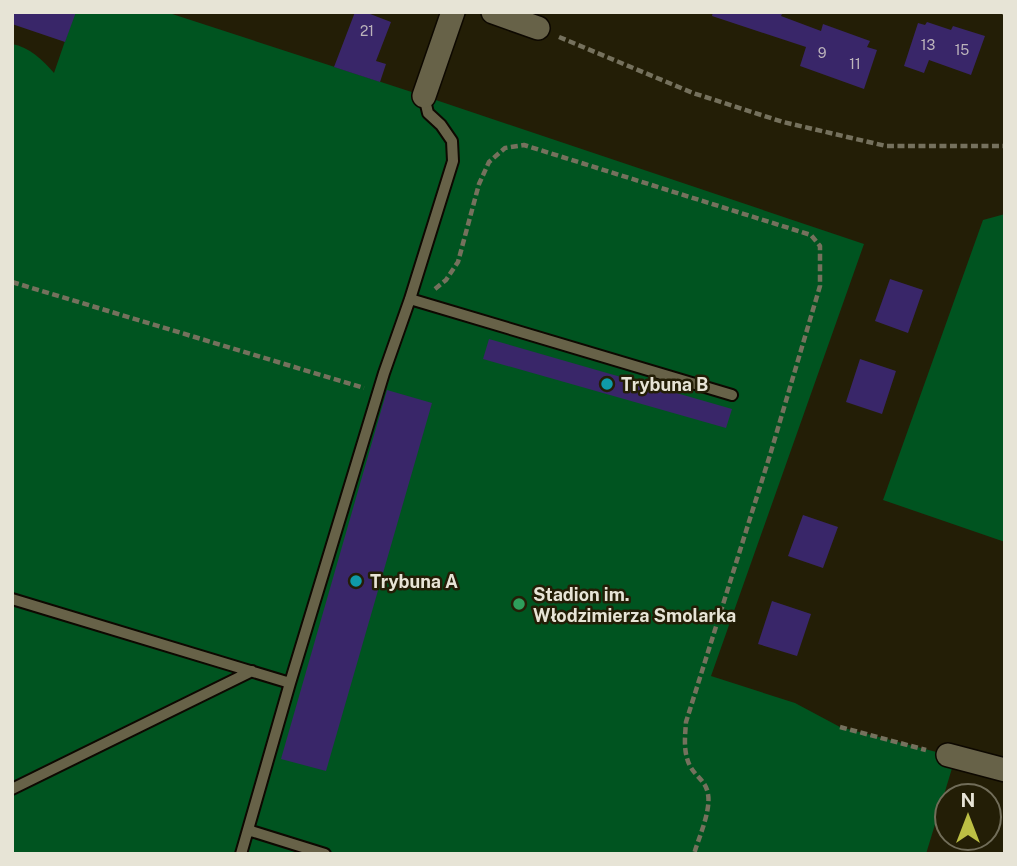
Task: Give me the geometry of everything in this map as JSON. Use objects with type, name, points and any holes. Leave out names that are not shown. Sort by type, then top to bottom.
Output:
[{"type":"street","points":[[424,96],[453,12]]},
{"type":"street","points":[[493,12],[538,28]]},
{"type":"street","points":[[947,755],[1005,771]]},
{"type":"lane","points":[[241,854],[384,373],[416,300],[453,162],[452,141],[428,113],[424,96]]},
{"type":"lane","points":[[416,300],[732,395]]},
{"type":"lane","points":[[12,599],[290,683]]},
{"type":"lane","points":[[12,789],[252,671]]},
{"type":"lane","points":[[248,830],[325,854]]},
{"type":"path","points":[[538,28],[693,93],[783,122],[886,146],[1005,146]]},
{"type":"path","points":[[416,300],[446,280],[458,262],[479,184],[489,162],[505,148],[524,145],[811,235],[820,246],[820,286],[686,722],[684,744],[691,767],[704,782],[708,796],[707,810],[694,854]]},
{"type":"path","points":[[12,282],[367,389],[384,373]]},
{"type":"path","points":[[840,727],[947,755]]},
{"type":"green space","points":[[75,12],[166,12],[864,244],[711,676],[795,703],[840,727],[948,755],[953,765],[948,782],[933,782],[933,831],[926,854],[12,854],[12,44],[35,55],[54,73]]},
{"type":"green space","points":[[1005,214],[1005,542],[883,500],[983,220]]},
{"type":"building","points":[[12,12],[76,12],[65,42],[12,24]]},
{"type":"building","points":[[355,12],[365,12],[391,22],[376,61],[386,64],[380,82],[334,67]]},
{"type":"building","points":[[713,12],[783,12],[781,16],[821,31],[823,24],[870,41],[867,47],[877,50],[864,89],[800,66],[806,47],[712,16]]},
{"type":"building","points":[[927,22],[951,30],[953,26],[985,36],[971,75],[929,60],[924,73],[904,66],[918,23],[925,25]]},
{"type":"building","points":[[890,279],[923,290],[908,333],[875,321]]},
{"type":"building","name":"Trybuna B","points":[[489,339],[732,409],[726,428],[483,359]]},
{"type":"building","points":[[860,359],[896,371],[882,414],[846,402]]},
{"type":"building","name":"Trybuna A","points":[[387,390],[432,403],[326,771],[281,759]]},
{"type":"building","points":[[803,515],[838,527],[823,568],[788,556]]},
{"type":"building","points":[[772,601],[811,614],[797,656],[758,644]]},
{"type":"place","name":"Trybuna B","points":[[607,384]]},
{"type":"place","name":"Trybuna A","points":[[356,581]]},
{"type":"place","name":"Stadion im. Włodzimierza Smolarka","points":[[519,604]]}]
